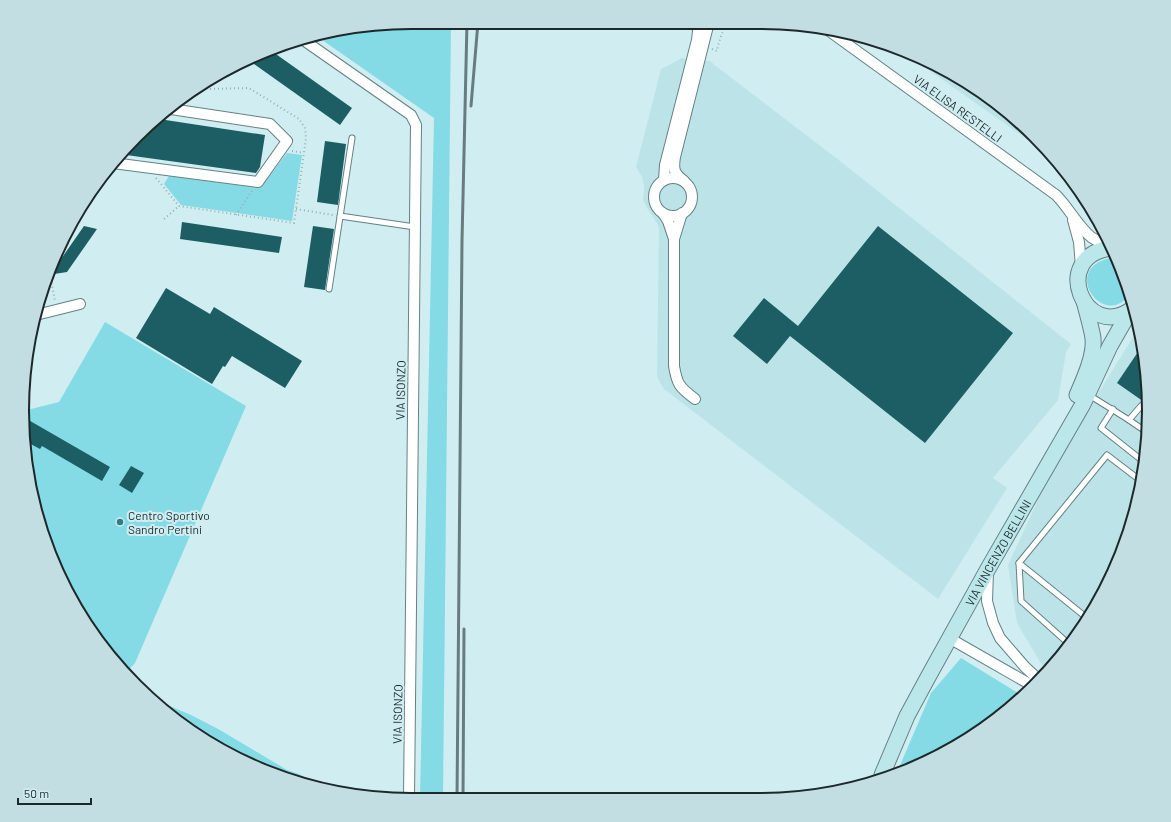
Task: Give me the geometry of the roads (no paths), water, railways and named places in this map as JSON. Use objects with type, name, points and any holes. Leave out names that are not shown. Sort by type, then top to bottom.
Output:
[{"type":"street","points":[[664,180],[665,165],[698,29]]},
{"type":"street","points":[[663,213],[669,215],[682,213],[687,209],[692,198],[688,185],[676,175],[674,171],[675,157],[707,29]]},
{"type":"street","name":"VIA ELISA RESTELLI","points":[[837,36],[1056,195],[1092,237],[1104,244]]},
{"type":"street","name":"VIA ISONZO","points":[[308,43],[411,115],[416,125],[409,793]]},
{"type":"street","points":[[120,164],[258,182],[287,140],[270,124],[176,110]]},
{"type":"street","points":[[674,239],[668,221],[663,213],[658,209],[654,199],[656,188],[664,180],[674,178],[684,181]]},
{"type":"street","points":[[682,213],[674,239],[674,366],[676,380],[685,392],[695,398]]},
{"type":"street","name":"VIA ELISA RESTELLI","points":[[1072,215],[1079,242],[1081,267]]},
{"type":"street","points":[[1081,267],[1087,258],[1094,253],[1106,249]]},
{"type":"street","name":"VIA VINCENZO BELLINI","points":[[1046,467],[1083,381],[1093,347],[1093,338],[1084,302],[1078,286],[1078,276],[1081,267]]},
{"type":"street","name":"VIA VINCENZO BELLINI","points":[[1084,302],[1094,312],[1101,315],[1117,316],[1129,311]]},
{"type":"street","points":[[42,314],[80,304]]},
{"type":"street","name":"VIA VINCENZO BELLINI","points":[[883,773],[907,716],[989,567],[1088,394],[1110,346],[1130,314]]},
{"type":"street","points":[[989,567],[987,602],[993,623],[1000,638],[1035,676]]},
{"type":"street","points":[[950,638],[1028,683]]},
{"type":"lane","points":[[329,289],[352,138]]},
{"type":"lane","points":[[340,216],[415,227]]},
{"type":"lane","points":[[1088,394],[1141,428]]},
{"type":"lane","points":[[1129,420],[1142,407]]},
{"type":"lane","points":[[1112,410],[1101,428],[1139,458]]},
{"type":"lane","points":[[1065,641],[1021,601],[1020,564],[1107,455],[1136,477]]},
{"type":"lane","points":[[1020,564],[1083,615]]},
{"type":"railway","points":[[457,793],[462,241],[467,29]]},
{"type":"railway","points":[[471,106],[477,29]]},
{"type":"railway","points":[[463,793],[464,629]]},
{"type":"place","name":"Centro Sportivo Sandro Pertini","points":[[120,522]]}]
